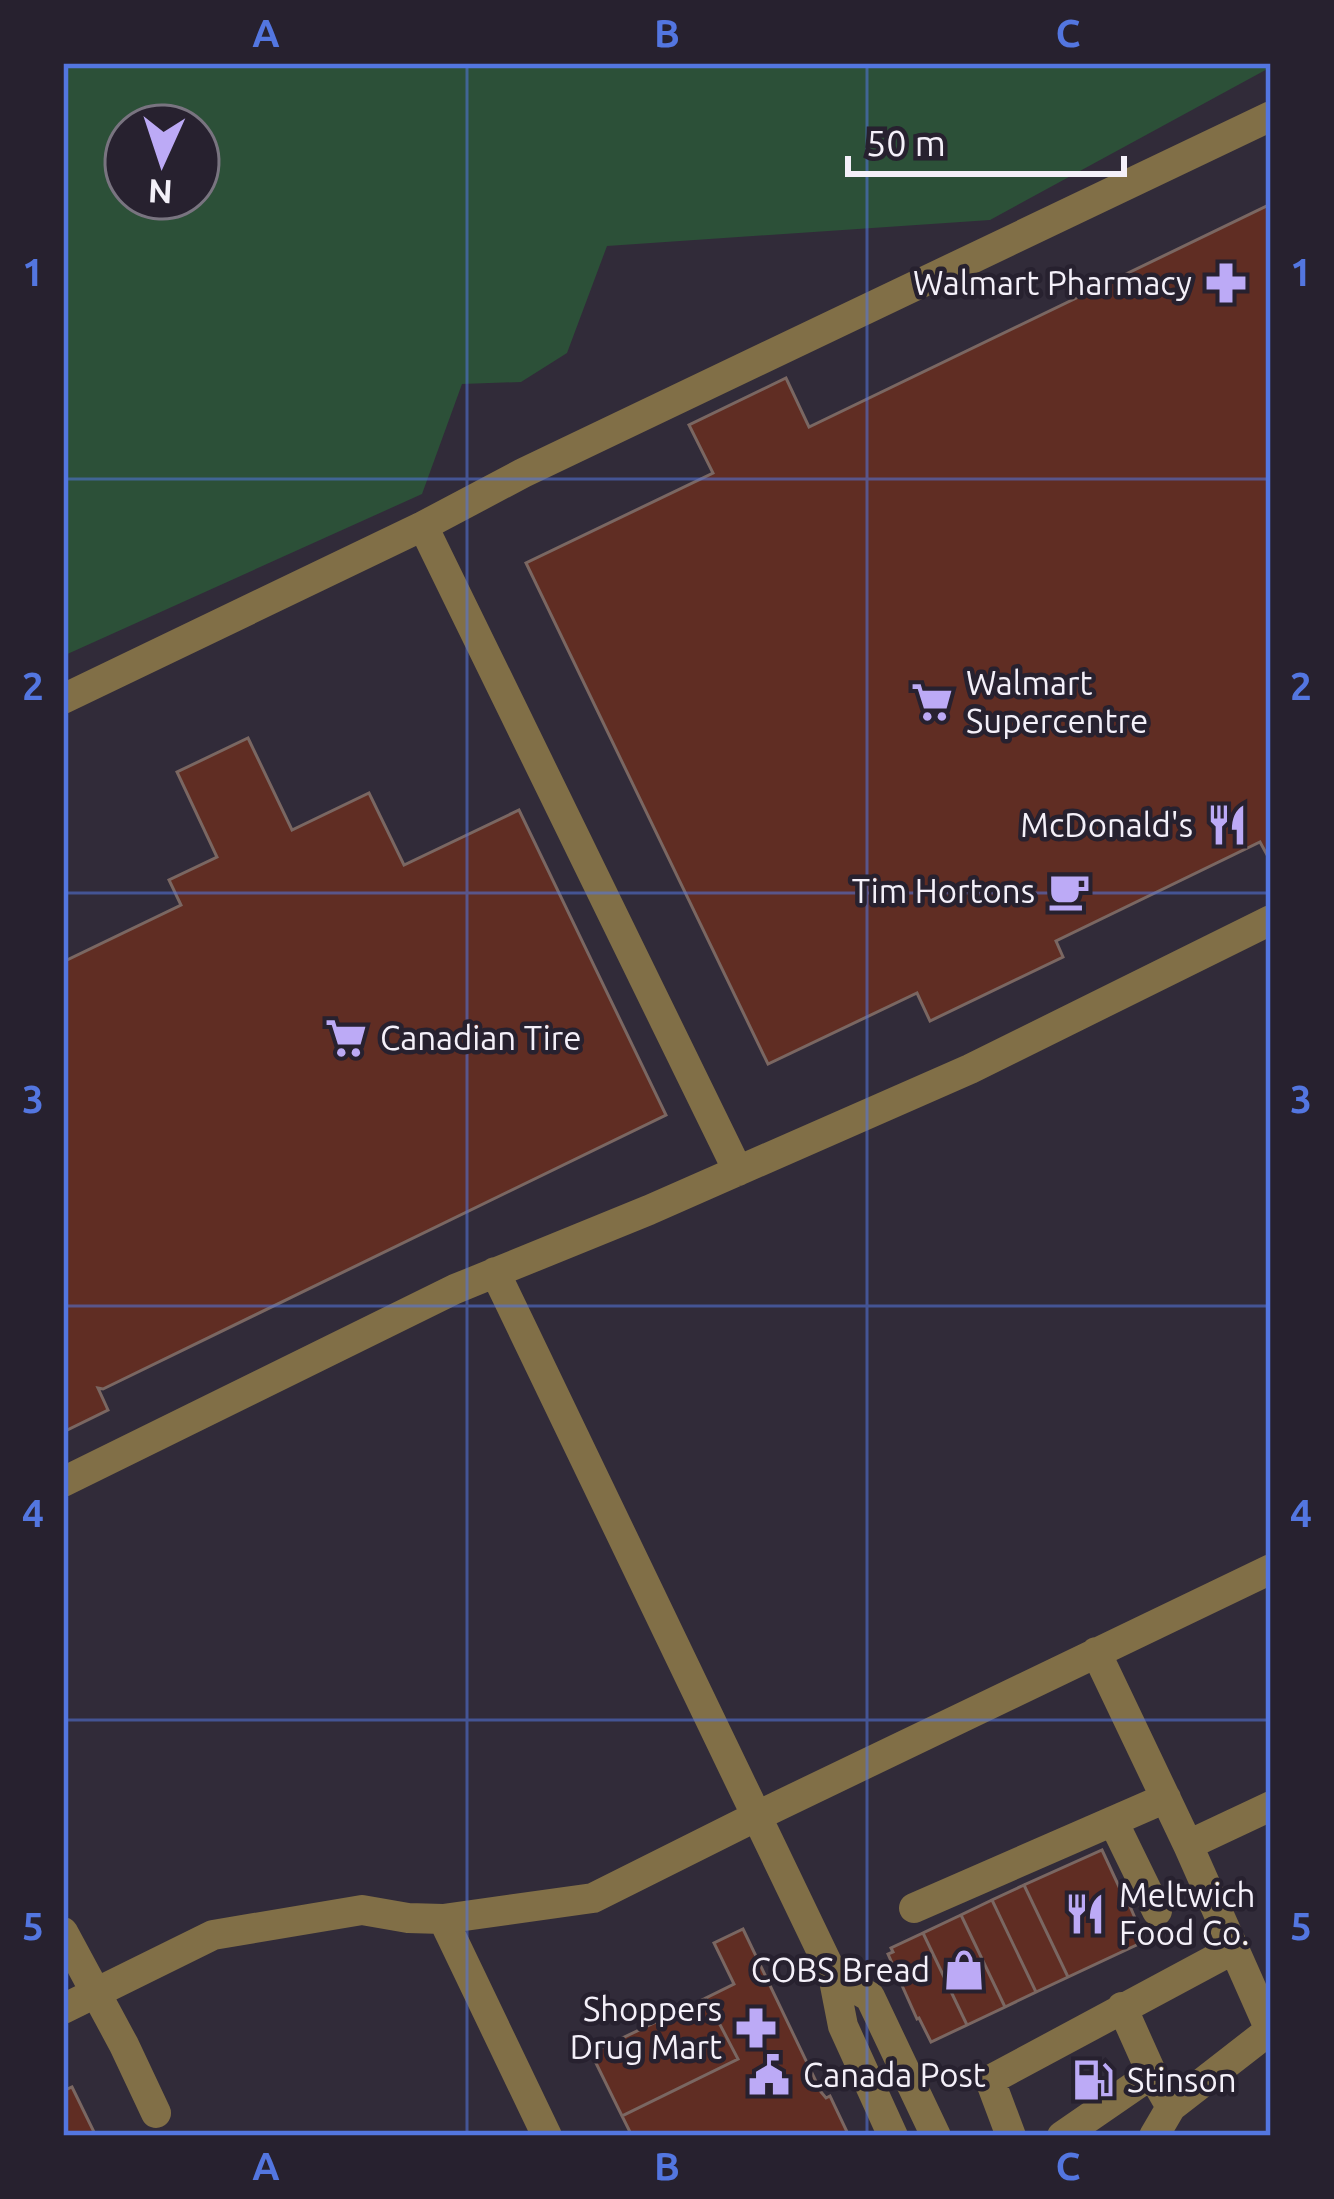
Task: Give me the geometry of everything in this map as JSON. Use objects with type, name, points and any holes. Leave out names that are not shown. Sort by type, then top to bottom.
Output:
[{"type":"lane","points":[[63,699],[1271,116]]},
{"type":"lane","points":[[423,526],[738,1172]]},
{"type":"lane","points":[[63,1482],[495,1272],[738,1172],[1008,1052],[1271,920]]},
{"type":"lane","points":[[495,1272],[833,1975],[843,2026],[893,2136]]},
{"type":"lane","points":[[63,2009],[213,1935],[362,1910],[443,1919],[593,1898],[1271,1569]]},
{"type":"lane","points":[[1096,1652],[1270,2030],[1171,2107],[1154,2136]]},
{"type":"lane","points":[[914,1908],[1166,1798]]},
{"type":"lane","points":[[1188,1845],[1271,1806]]},
{"type":"lane","points":[[1113,1821],[1156,1911]]},
{"type":"lane","points":[[443,1919],[547,2136]]},
{"type":"lane","points":[[63,1933],[156,2113]]},
{"type":"lane","points":[[1011,2136],[990,2080],[1234,1949]]},
{"type":"lane","points":[[833,1975],[870,1997],[936,2136]]},
{"type":"lane","points":[[1122,2007],[1171,2107]]},
{"type":"lane","points":[[1063,2136],[1152,2074]]},
{"type":"green space","points":[[63,63],[1271,63],[990,220],[607,246],[567,353],[521,382],[462,384],[422,494],[63,656]]},
{"type":"building","name":"Walmart Supercentre","points":[[1271,204],[1271,862],[1260,842],[1056,941],[1063,957],[930,1021],[917,993],[768,1064],[526,563],[713,473],[689,425],[786,378],[809,427]]},
{"type":"building","name":"Canadian Tire","points":[[248,738],[292,830],[369,793],[404,865],[519,810],[666,1115],[98,1388],[108,1410],[63,1432],[63,962],[181,905],[169,880],[217,857],[177,772]]},
{"type":"building","name":"Meltwich Food Co.","points":[[1102,1850],[1145,1941],[1068,1977],[1024,1885]]},
{"type":"building","points":[[1024,1885],[1068,1977],[1036,1992],[992,1900]]},
{"type":"building","points":[[992,1900],[1036,1992],[1005,2007],[961,1915]]},
{"type":"building","name":"COBS Bread","points":[[961,1915],[1005,2007],[967,2025],[923,1933]]},
{"type":"building","name":"Shoppers Drug Mart","points":[[743,1929],[821,2092],[830,2096],[849,2136],[632,2136],[622,2116],[738,2059],[706,1998],[734,1984],[714,1943]]},
{"type":"building","points":[[923,1933],[967,2025],[931,2042],[888,1954],[891,1948]]},
{"type":"building","points":[[706,1998],[738,2059],[622,2116],[591,2053]]},
{"type":"building","points":[[72,2087],[94,2132],[85,2136],[63,2136],[63,2091]]},
{"type":"place","name":"Walmart Pharmacy","points":[[1226,283]]},
{"type":"place","name":"Walmart Supercentre","points":[[932,702]]},
{"type":"place","name":"McDonald's","points":[[1227,825]]},
{"type":"place","name":"Tim Hortons","points":[[1069,891]]},
{"type":"place","name":"Canadian Tire","points":[[346,1038]]},
{"type":"place","name":"Meltwich Food Co.","points":[[1085,1914]]},
{"type":"place","name":"COBS Bread","points":[[964,1970]]},
{"type":"place","name":"Shoppers Drug Mart","points":[[756,2028]]},
{"type":"place","name":"Canada Post","points":[[769,2075]]},
{"type":"place","name":"Stinson","points":[[1093,2080]]}]
